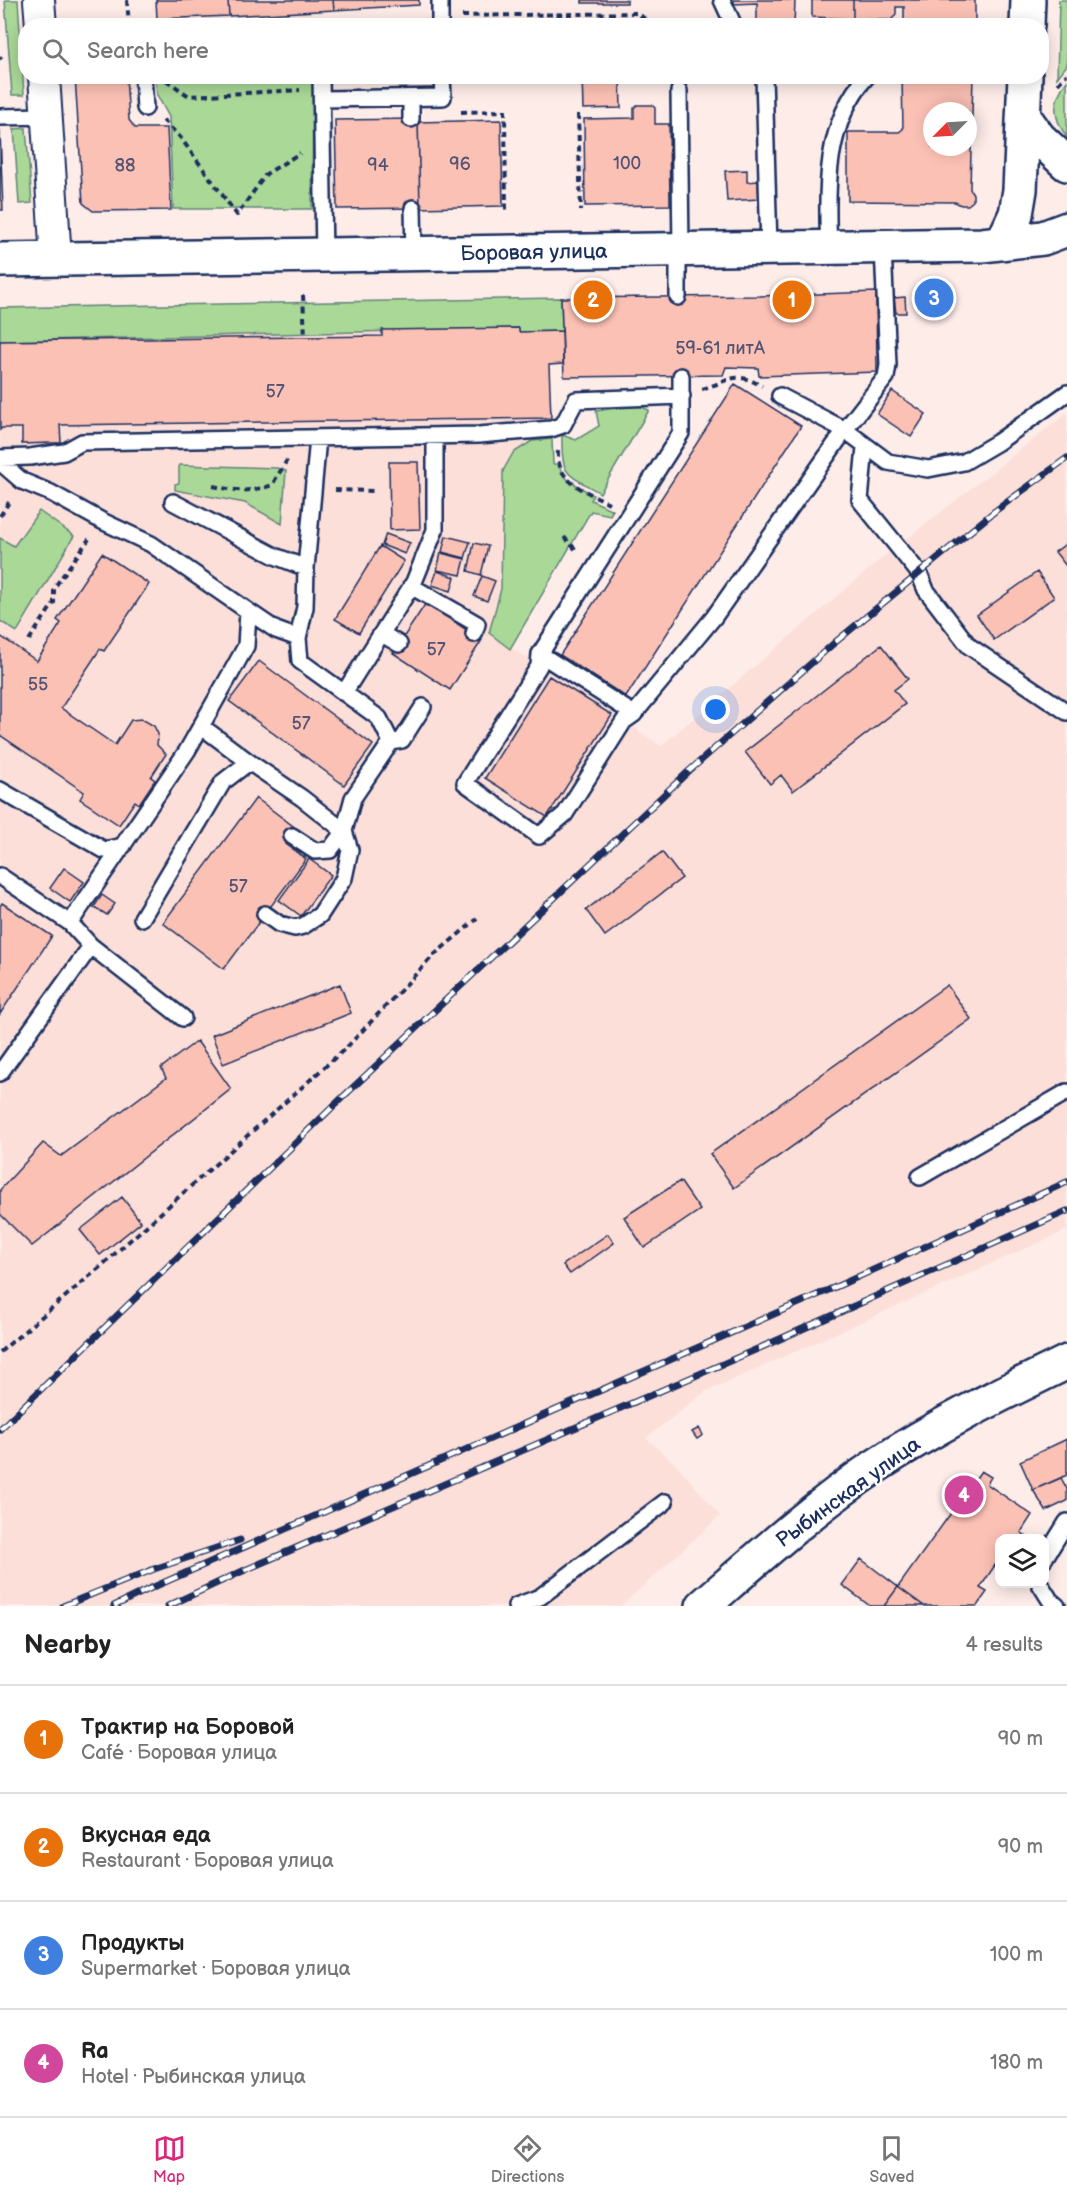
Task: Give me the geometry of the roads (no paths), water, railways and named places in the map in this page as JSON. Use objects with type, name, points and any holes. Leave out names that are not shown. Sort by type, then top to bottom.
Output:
[{"type":"street","points":[[39,0],[40,18]]},
{"type":"street","points":[[1027,18],[1028,0]]},
{"type":"street","points":[[45,84],[56,259]]},
{"type":"street","points":[[1004,242],[1016,214],[1020,190],[1025,84]]},
{"type":"street","points":[[1024,117],[1039,138],[1067,164]]},
{"type":"street","name":"Боровая улица","points":[[0,260],[982,245],[1043,237],[1067,230]]},
{"type":"street","name":"Рыбинская улица","points":[[703,1606],[822,1506],[873,1468],[938,1427],[1067,1362]]},
{"type":"lane","points":[[440,0],[440,18]]},
{"type":"lane","points":[[722,0],[730,18]]},
{"type":"lane","points":[[144,84],[145,108]]},
{"type":"lane","points":[[324,256],[321,88],[411,98],[443,98],[442,84]]},
{"type":"lane","points":[[764,84],[769,248]]},
{"type":"lane","points":[[829,248],[827,200],[832,148],[842,114],[862,84]]},
{"type":"lane","points":[[678,297],[679,91]]},
{"type":"lane","points":[[411,98],[411,119]]},
{"type":"lane","points":[[0,117],[47,116]]},
{"type":"lane","points":[[413,208],[414,254]]},
{"type":"lane","points":[[681,376],[681,433],[540,654],[539,666],[465,783],[539,836],[565,814],[624,721],[634,714],[714,617],[845,430],[886,377],[888,365],[884,247]]},
{"type":"lane","points":[[780,396],[845,430],[888,462],[928,469],[964,462],[998,442],[1067,393]]},
{"type":"lane","points":[[0,460],[64,452],[82,442],[479,435],[551,429],[563,425],[576,399],[682,396]]},
{"type":"lane","points":[[344,693],[411,586],[435,530],[435,436]]},
{"type":"lane","points":[[318,438],[306,568],[305,607],[298,638],[300,661],[379,718],[392,742]]},
{"type":"lane","points":[[865,447],[860,500],[919,573],[926,590],[969,646],[1067,712]]},
{"type":"lane","points":[[0,460],[22,481],[51,493],[151,544],[276,630],[298,638]]},
{"type":"lane","points":[[173,502],[275,556],[306,568]]},
{"type":"lane","points":[[411,586],[477,624],[474,634]]},
{"type":"lane","points":[[70,923],[187,751],[201,726],[237,677],[246,646],[248,611]]},
{"type":"lane","points":[[382,634],[399,644]]},
{"type":"lane","points":[[540,654],[634,714]]},
{"type":"lane","points":[[292,836],[315,851],[330,850],[344,831],[364,769],[392,742],[402,740],[423,707]]},
{"type":"lane","points":[[201,726],[344,831],[350,850],[344,878],[320,915],[303,926],[295,928],[279,924],[265,914]]},
{"type":"lane","points":[[142,918],[223,782],[249,762]]},
{"type":"lane","points":[[2,794],[104,850],[123,846]]},
{"type":"lane","points":[[0,876],[52,909],[70,923],[91,946],[183,1018]]},
{"type":"lane","points":[[0,1073],[91,946]]},
{"type":"lane","points":[[920,1176],[1067,1092]]},
{"type":"lane","points":[[516,1606],[540,1597],[665,1502]]},
{"type":"lane","points":[[1049,1551],[1067,1522]]},
{"type":"lane","points":[[1042,1588],[1056,1606]]},
{"type":"railway","points":[[0,1429],[345,1095],[689,771],[833,644],[995,511],[1067,458]]},
{"type":"railway","points":[[114,1606],[840,1285],[1067,1182]]},
{"type":"railway","points":[[168,1606],[245,1570],[762,1347],[1067,1211]]},
{"type":"railway","points":[[63,1606],[154,1569],[240,1540]]},
{"type":"place","name":"Продукты","points":[[934,298]]},
{"type":"place","name":"Вкусная еда","points":[[593,300]]},
{"type":"place","name":"Трактир на Боровой","points":[[792,300]]},
{"type":"place","name":"Ra","points":[[964,1495]]}]
